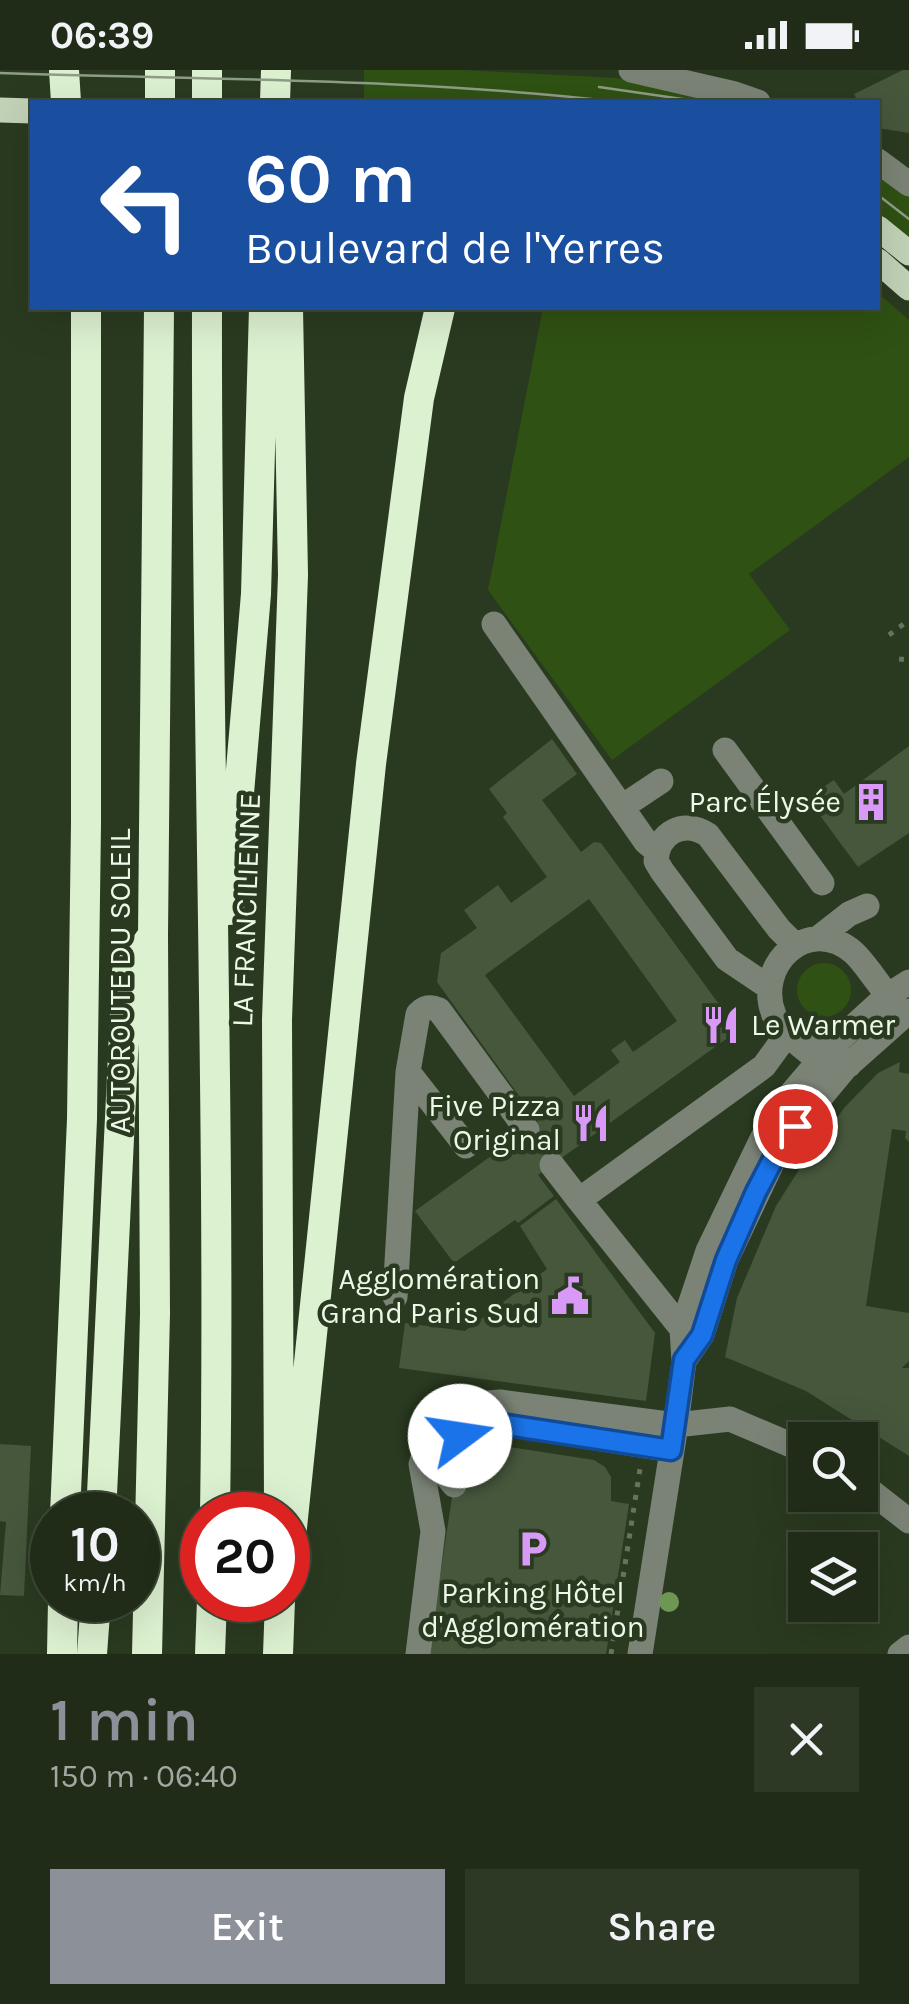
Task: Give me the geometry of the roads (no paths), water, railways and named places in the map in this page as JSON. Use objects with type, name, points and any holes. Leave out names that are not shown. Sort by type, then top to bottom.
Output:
[{"type":"highway","points":[[64,70],[66,100]]},
{"type":"highway","points":[[86,70],[86,100]]},
{"type":"highway","points":[[160,70],[160,100]]},
{"type":"highway","points":[[207,70],[207,100]]},
{"type":"highway","points":[[278,70],[278,100]]},
{"type":"highway","points":[[76,310],[86,526]]},
{"type":"highway","points":[[66,1492],[82,1119],[86,310]]},
{"type":"highway","name":"AUTOROUTE DU SOLEIL","points":[[147,1654],[155,1312],[153,935],[159,310]]},
{"type":"highway","points":[[207,310],[206,603],[218,1313],[215,1492]]},
{"type":"highway","points":[[216,1058],[256,594],[264,310]]},
{"type":"highway","name":"LA FRANCILIENNE","points":[[280,1492],[278,1000],[293,575],[288,310]]},
{"type":"highway","points":[[296,1492],[359,866],[418,398],[420,310]]},
{"type":"highway","points":[[418,398],[440,310]]},
{"type":"highway","points":[[102,1492],[126,970],[153,935]]},
{"type":"highway","points":[[62,1654],[63,1622]]},
{"type":"highway","points":[[92,1654],[94,1622]]},
{"type":"highway","points":[[210,1654],[211,1622]]},
{"type":"highway","points":[[278,1654],[281,1622]]},
{"type":"main road","points":[[880,230],[909,252]]},
{"type":"main road","points":[[880,263],[909,288]]},
{"type":"street","points":[[631,70],[752,100]]},
{"type":"street","points":[[880,162],[909,184]]},
{"type":"street","points":[[494,624],[622,808],[657,851]]},
{"type":"street","points":[[725,750],[822,883]]},
{"type":"street","points":[[622,808],[661,780]]},
{"type":"street","points":[[770,988],[727,959],[662,871],[656,861],[662,840],[681,826],[701,830],[806,942]]},
{"type":"street","points":[[835,1057],[804,1035],[788,1033],[775,1018],[772,974],[780,957],[867,906],[854,952]]},
{"type":"street","points":[[640,1654],[684,1360],[682,1330],[708,1252],[763,1137],[835,1057],[905,1002],[854,952],[829,940],[806,942]]},
{"type":"street","points":[[395,1297],[408,1072],[418,1014],[423,1008],[439,1010],[527,1130]]},
{"type":"street","points":[[579,1200],[764,1066],[788,1033]]},
{"type":"street","points":[[684,1360],[702,1335],[726,1260],[773,1141],[835,1057]]},
{"type":"street","points":[[408,1072],[466,1146]]},
{"type":"street","points":[[552,1165],[682,1330]]},
{"type":"street","points":[[418,1654],[433,1531],[422,1464],[429,1440],[444,1418],[464,1405],[500,1402],[674,1437]]},
{"type":"street","points":[[454,1485],[442,1470],[440,1453],[479,1423],[642,1445],[674,1437],[699,1425],[730,1419],[788,1444]]},
{"type":"street","points":[[479,1423],[488,1450]]},
{"type":"street","points":[[878,1498],[909,1521]]},
{"type":"street","points":[[900,1654],[909,1646]]},
{"type":"tunnel","points":[[527,1130],[552,1165]]},
{"type":"tram line","points":[[0,73],[387,84],[600,100]]},
{"type":"tram line","points":[[599,87],[689,100]]},
{"type":"tram line","points":[[880,197],[909,219]]},
{"type":"place","name":"Parc Élysée","points":[[871,802]]},
{"type":"place","name":"Le Warmer","points":[[721,1025]]},
{"type":"place","name":"Five Pizza Original","points":[[591,1123]]},
{"type":"place","name":"Agglomération Grand Paris Sud","points":[[570,1296]]},
{"type":"place","name":"Parking Hôtel d'Agglomération","points":[[533,1549]]}]
